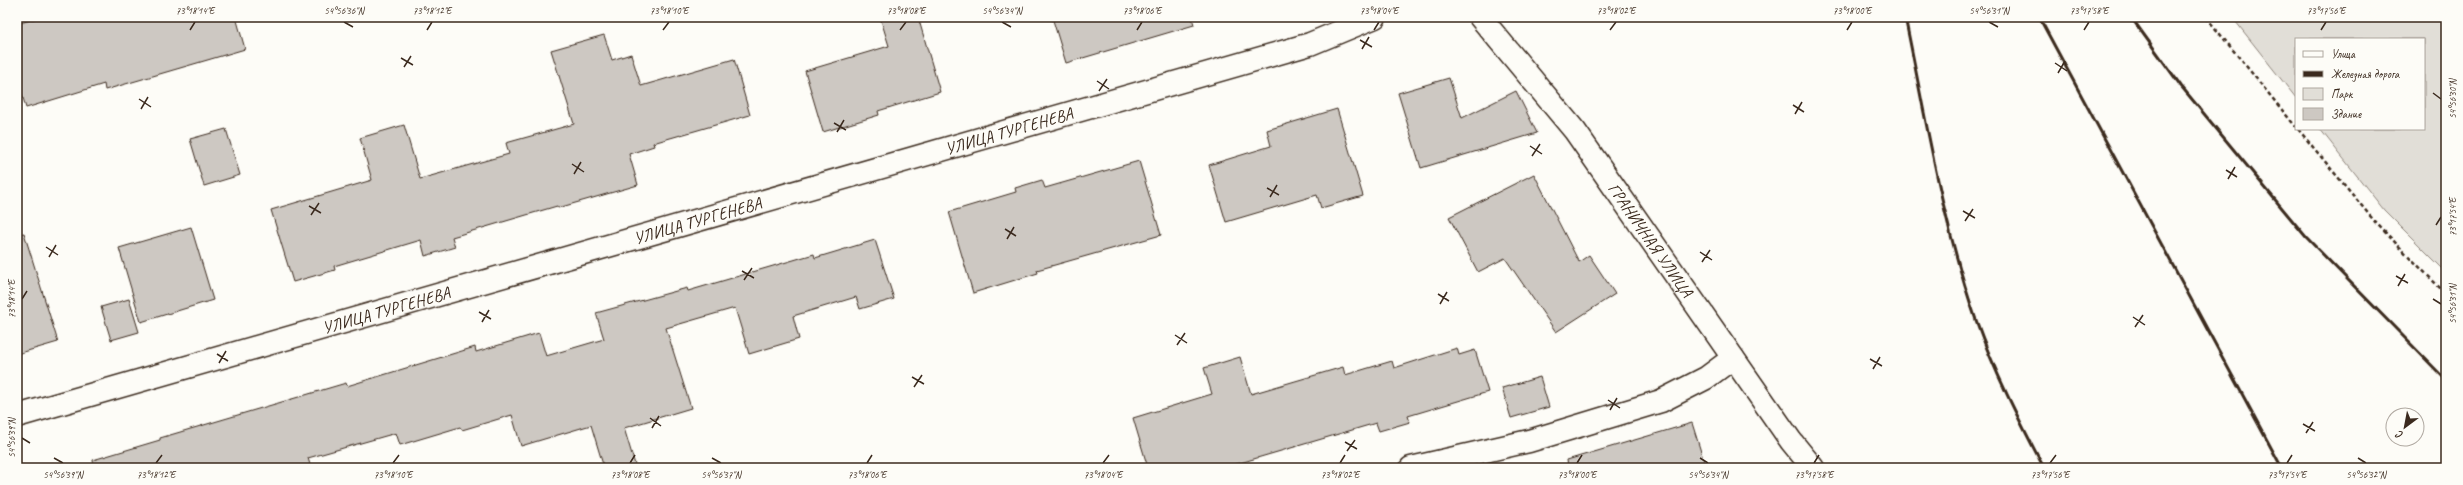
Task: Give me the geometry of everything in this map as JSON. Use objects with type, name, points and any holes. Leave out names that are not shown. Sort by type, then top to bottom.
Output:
[{"type":"street","name":"УЛИЦА ТУРГЕНЕВА","points":[[17,416],[1310,44],[1375,17]]},
{"type":"street","name":"ГРАНИЧНАЯ УЛИЦА","points":[[1480,17],[1575,131],[1791,442],[1813,468]]},
{"type":"street","points":[[1411,468],[1529,441],[1661,401],[1706,378],[1733,358]]},
{"type":"path","points":[[2206,17],[2295,126]]},
{"type":"path","points":[[2299,130],[2376,223],[2446,294]]},
{"type":"green space","points":[[2232,17],[2446,17],[2446,272],[2384,210],[2321,130],[2425,130],[2425,38],[2295,38],[2295,97]]},
{"type":"building","points":[[41,17],[236,17],[245,49],[105,90],[104,84],[26,108],[17,78],[17,24]]},
{"type":"building","points":[[880,17],[918,17],[940,92],[878,111],[879,115],[823,132],[805,71],[889,46]]},
{"type":"building","points":[[1052,17],[1192,17],[1194,25],[1066,63]]},
{"type":"building","points":[[604,35],[612,60],[631,54],[641,86],[734,59],[750,115],[653,143],[654,146],[629,154],[638,185],[558,208],[557,206],[452,237],[455,247],[425,256],[421,240],[334,266],[335,270],[293,282],[271,210],[372,180],[360,138],[404,125],[420,179],[509,154],[506,143],[574,124],[551,50]]},
{"type":"building","points":[[1449,78],[1462,118],[1516,91],[1537,133],[1421,168],[1398,93]]},
{"type":"building","points":[[1337,109],[1363,196],[1321,208],[1317,195],[1226,222],[1209,165],[1271,146],[1267,130]]},
{"type":"building","points":[[226,129],[240,175],[204,186],[190,139]]},
{"type":"building","points":[[1139,161],[1161,235],[1037,270],[1038,273],[973,293],[949,212],[1016,192],[1015,188],[1042,180],[1045,188]]},
{"type":"building","points":[[1534,174],[1579,262],[1589,255],[1615,294],[1556,332],[1505,258],[1478,272],[1449,217]]},
{"type":"building","points":[[191,227],[213,300],[141,322],[119,248]]},
{"type":"building","points":[[24,233],[58,342],[17,354],[17,234]]},
{"type":"building","points":[[875,240],[894,299],[860,309],[856,297],[793,316],[799,339],[749,354],[735,308],[666,328],[691,408],[624,428],[636,468],[604,468],[591,425],[521,446],[512,415],[462,430],[460,427],[400,445],[396,433],[308,458],[311,468],[94,468],[93,460],[160,440],[160,438],[346,383],[347,386],[475,347],[476,352],[539,333],[546,356],[604,339],[596,313],[687,288],[688,291],[814,254],[815,258]]},
{"type":"building","points":[[129,299],[139,332],[111,340],[101,307]]},
{"type":"building","points":[[1457,348],[1459,355],[1475,350],[1488,392],[1408,416],[1410,422],[1379,431],[1376,423],[1223,468],[1148,468],[1133,418],[1212,394],[1204,368],[1240,357],[1251,394],[1343,367],[1345,375],[1392,361],[1394,368]]},
{"type":"building","points":[[1540,377],[1549,407],[1511,418],[1502,388]]},
{"type":"building","points":[[1692,423],[1706,468],[1568,468],[1567,460]]},
{"type":"railway","points":[[1905,17],[1944,208],[1964,283],[1976,320],[1999,377],[2044,468]]},
{"type":"railway","points":[[2039,17],[2282,468]]},
{"type":"railway","points":[[2131,17],[2181,86],[2306,237],[2446,380]]}]
